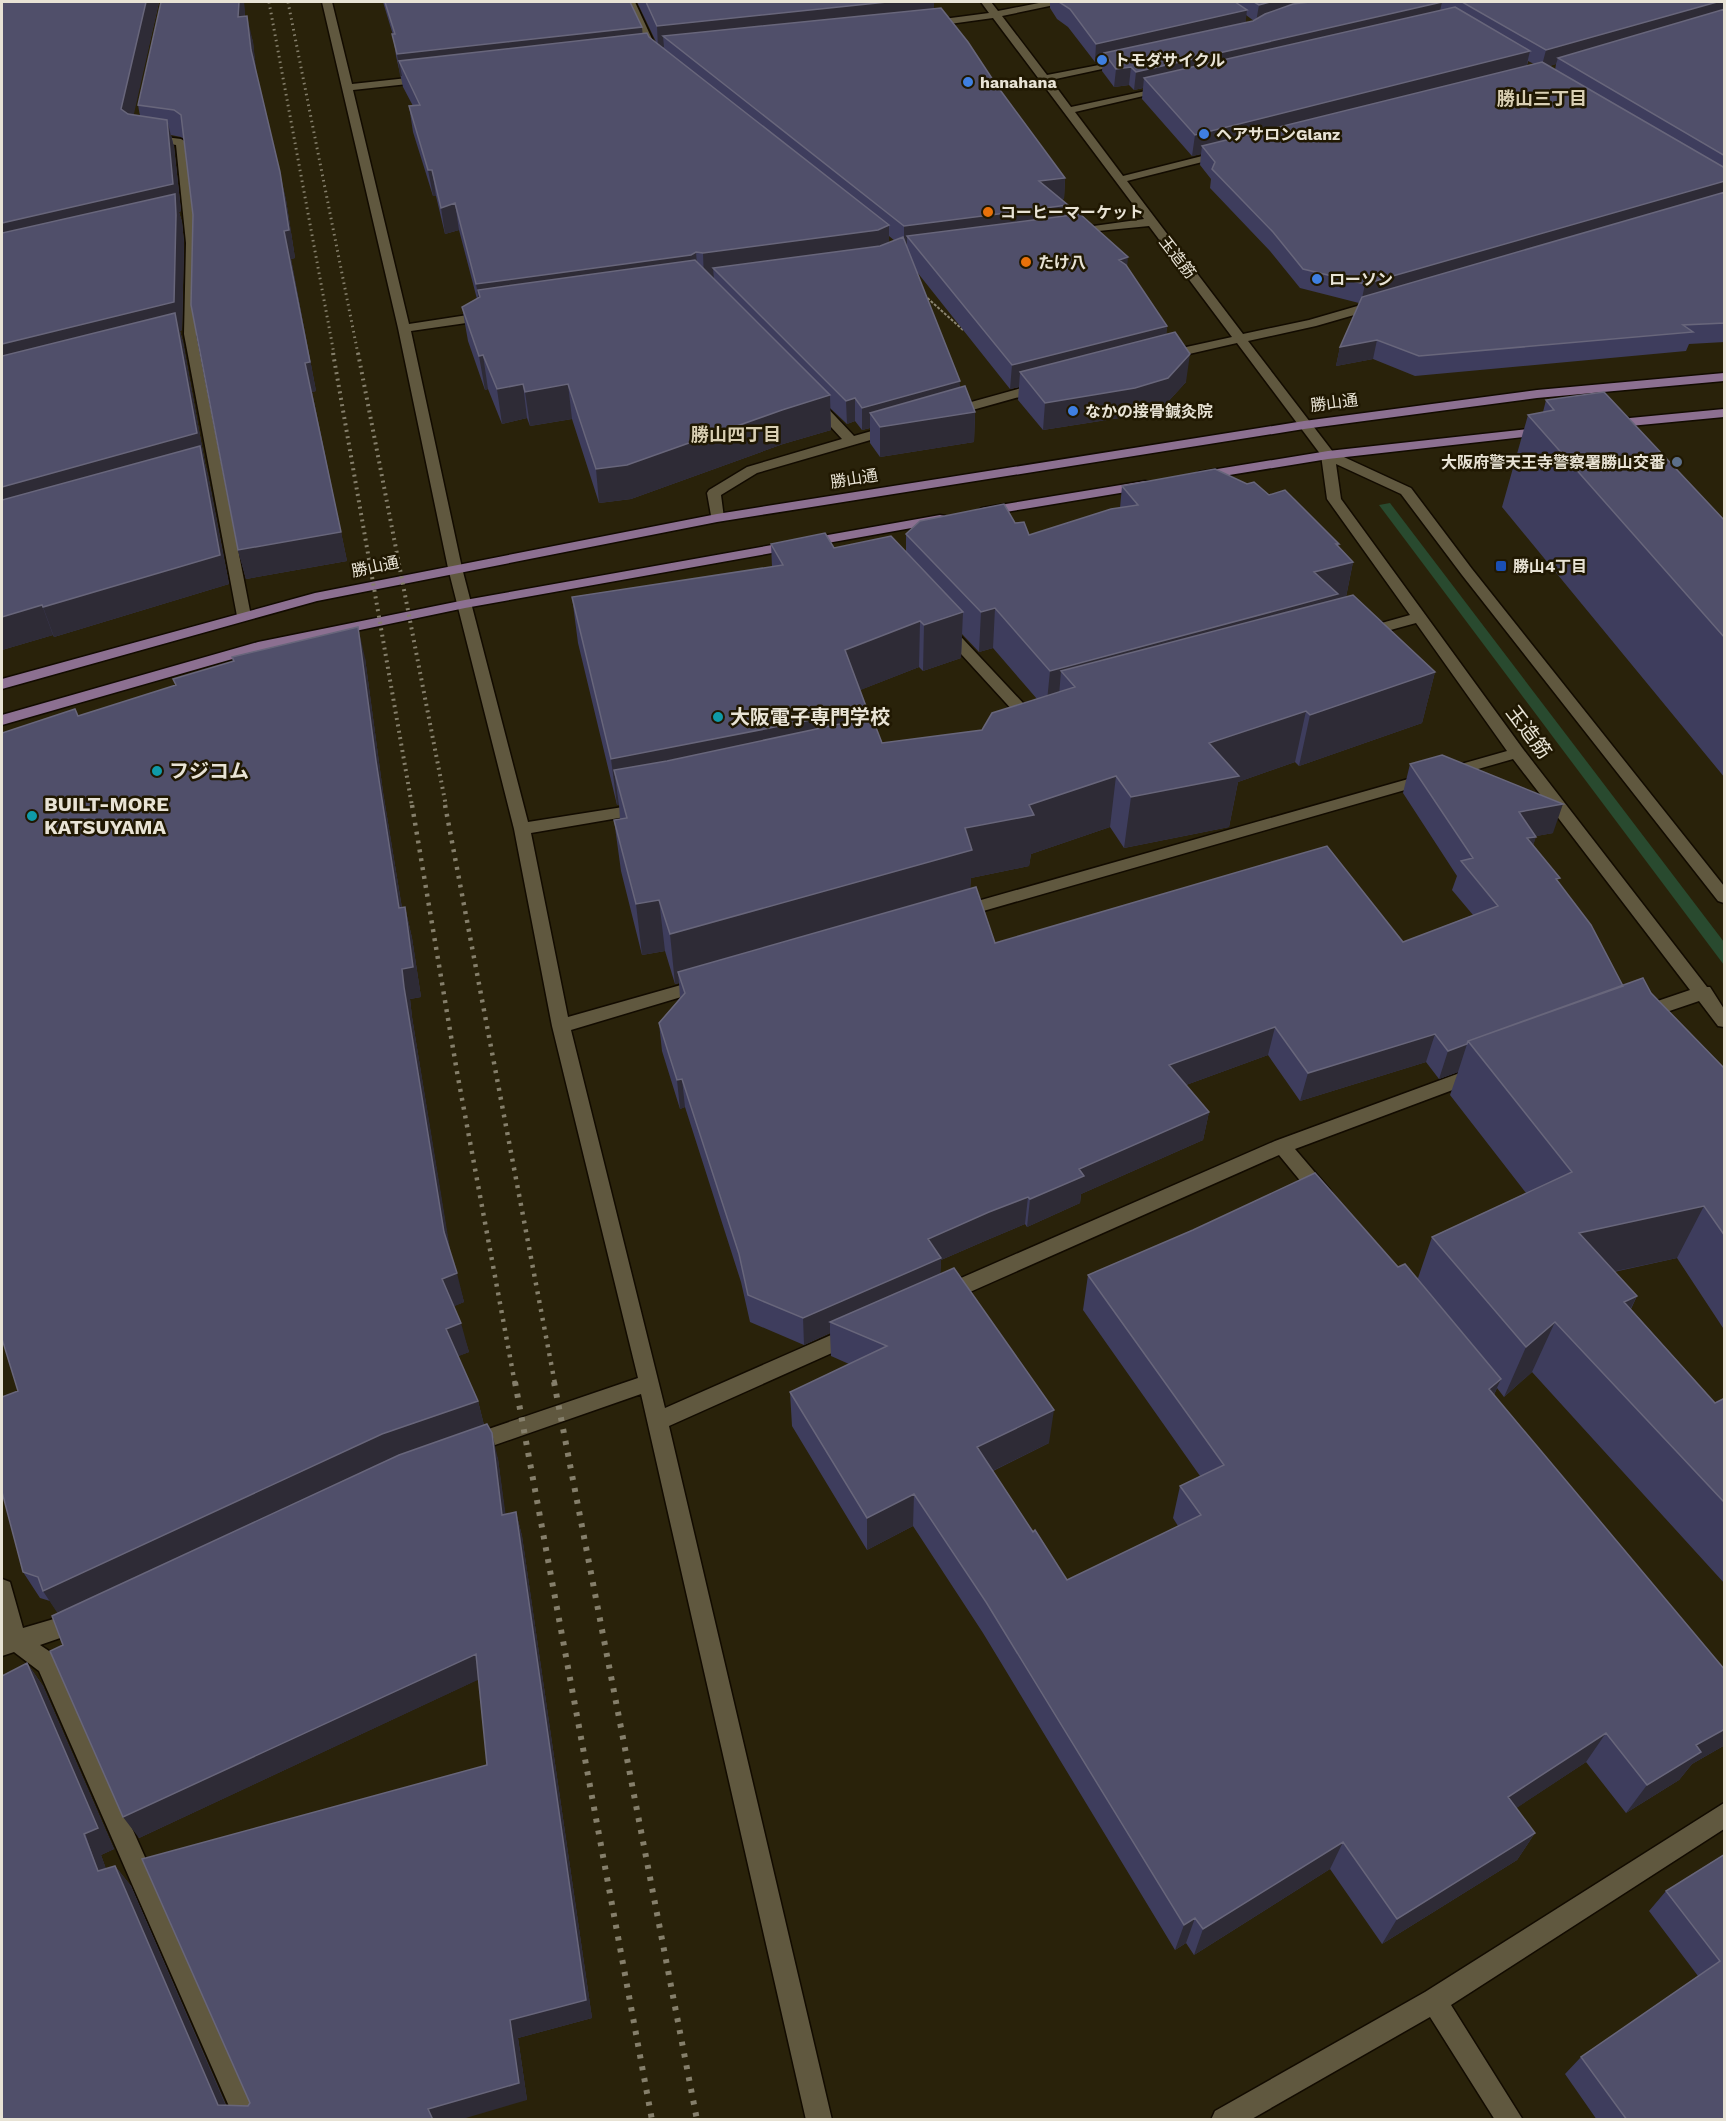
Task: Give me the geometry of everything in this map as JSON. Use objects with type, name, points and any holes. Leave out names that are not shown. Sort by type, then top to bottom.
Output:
[{"type":"main road","name":"勝山通","points":[[2,684],[315,597],[717,518],[1304,424],[1537,394],[1725,377]]},
{"type":"main road","points":[[1592,426],[1619,428],[1725,413]]},
{"type":"main road","points":[[1180,479],[1328,455],[1557,430]]},
{"type":"main road","points":[[2,720],[258,647],[465,604],[870,531],[1157,483]]},
{"type":"street","points":[[327,2],[404,328],[455,568],[522,829],[561,1026],[658,1421],[819,2120]]},
{"type":"street","points":[[630,2],[656,59],[666,66]]},
{"type":"street","name":"玉造筋","points":[[986,2],[1328,455],[1406,491],[1467,572],[1725,897]]},
{"type":"street","points":[[917,26],[995,15],[1056,2]]},
{"type":"street","points":[[1043,79],[1138,59]]},
{"type":"street","points":[[346,88],[441,77]]},
{"type":"street","points":[[1067,111],[1176,85]]},
{"type":"street","points":[[136,136],[181,142],[183,216],[192,243],[184,335],[208,469],[243,600],[244,616]]},
{"type":"street","points":[[1119,180],[1230,152]]},
{"type":"street","points":[[1063,234],[1151,222]]},
{"type":"street","points":[[1155,357],[1312,323],[1392,300]]},
{"type":"street","points":[[404,328],[498,314]]},
{"type":"street","points":[[933,417],[1054,383]]},
{"type":"street","points":[[803,391],[851,440]]},
{"type":"street","points":[[717,518],[714,493],[752,470],[911,424]]},
{"type":"street","name":"玉造筋","points":[[1328,455],[1334,499],[1517,753],[1725,1021]]},
{"type":"street","points":[[870,531],[876,548]]},
{"type":"street","points":[[935,618],[1038,720],[1011,728]]},
{"type":"street","points":[[1348,637],[1418,618]]},
{"type":"street","points":[[940,917],[1517,753]]},
{"type":"street","points":[[522,829],[659,807]]},
{"type":"street","points":[[561,1026],[722,980]]},
{"type":"street","points":[[1626,1020],[1704,992]]},
{"type":"street","points":[[932,1300],[1282,1146],[1493,1068]]},
{"type":"street","points":[[1282,1146],[1336,1211]]},
{"type":"street","points":[[658,1421],[866,1329]]},
{"type":"street","points":[[453,1450],[649,1383]]},
{"type":"street","points":[[2,1589],[8,1643]]},
{"type":"street","points":[[8,1643],[67,1628],[99,1613]]},
{"type":"street","points":[[8,1643],[47,1663],[249,2120]]},
{"type":"street","points":[[1224,2120],[1434,2001],[1725,1815]]},
{"type":"street","points":[[1434,2001],[1510,2120]]},
{"type":"path","points":[[922,294],[965,331]]},
{"type":"green space","points":[[1390,503],[1724,942],[1724,965],[1379,505]]},
{"type":"building","points":[[2,2],[146,2],[121,109],[128,114],[167,120],[173,184],[2,223]]},
{"type":"building","points":[[161,2],[239,2],[238,17],[247,16],[251,50],[280,172],[289,230],[284,231],[310,362],[305,363],[341,532],[238,550],[191,305],[193,215],[181,115],[174,110],[138,105]]},
{"type":"building","points":[[385,2],[630,2],[642,27],[397,54],[392,34],[395,34]]},
{"type":"building","points":[[646,2],[887,2],[657,26]]},
{"type":"building","points":[[1059,2],[1235,2],[1247,10],[1096,44],[1070,9]]},
{"type":"building","points":[[1254,2],[1270,2],[1259,5]]},
{"type":"building","points":[[1442,2],[1136,72],[1131,67],[1116,69],[1104,53],[1253,21],[1293,4]]},
{"type":"building","points":[[1462,2],[1717,2],[1546,50]]},
{"type":"building","points":[[1455,7],[1530,51],[1195,135],[1144,78]]},
{"type":"building","points":[[941,8],[1065,178],[1039,181],[1068,205],[904,226],[663,36]]},
{"type":"building","points":[[1725,9],[1725,156],[1558,58]]},
{"type":"building","points":[[647,33],[649,37],[889,225],[878,230],[703,253],[696,252],[691,255],[476,284],[455,203],[441,208],[432,170],[428,170],[409,106],[420,105],[399,61]]},
{"type":"building","points":[[1542,62],[1725,168],[1725,181],[1365,284],[1303,269],[1273,232],[1212,169],[1215,162],[1202,146]]},
{"type":"building","points":[[1725,192],[1725,323],[1683,325],[1693,332],[1419,356],[1377,340],[1340,347],[1362,297]]},
{"type":"building","points":[[175,194],[174,302],[2,344],[2,233]]},
{"type":"building","points":[[1080,214],[1128,257],[1119,260],[1126,265],[1167,326],[1012,365],[907,236]]},
{"type":"building","points":[[903,237],[960,381],[862,408],[855,398],[846,401],[713,268],[880,246]]},
{"type":"building","points":[[695,260],[830,395],[627,465],[596,469],[568,384],[525,392],[523,384],[497,389],[483,355],[479,356],[462,307],[480,297],[478,290]]},
{"type":"building","points":[[175,313],[197,433],[2,487],[2,356]]},
{"type":"building","points":[[1175,332],[1190,354],[1168,378],[1135,388],[1045,403],[1020,372]]},
{"type":"building","points":[[965,386],[975,412],[880,427],[870,413]]},
{"type":"building","points":[[1604,392],[1725,521],[1725,638],[1528,415],[1554,410],[1546,400]]},
{"type":"building","points":[[200,446],[220,555],[2,617],[2,500]]},
{"type":"building","points":[[1215,469],[1247,484],[1254,482],[1269,495],[1285,490],[1339,544],[1336,544],[1353,562],[1314,572],[1338,594],[1050,671],[995,608],[981,612],[906,534],[920,521],[1004,504],[1015,523],[1024,522],[1029,535],[1111,509],[1138,505],[1122,486]]},
{"type":"building","points":[[825,533],[834,548],[891,536],[963,612],[924,625],[920,621],[845,650],[867,709],[611,759],[572,597],[783,565],[771,544]]},
{"type":"building","points":[[1353,595],[1435,672],[1310,715],[1306,711],[1209,743],[1239,776],[1131,797],[1116,776],[1029,805],[1034,815],[965,828],[972,850],[670,934],[659,900],[636,904],[614,820],[627,818],[614,770],[667,761],[872,717],[882,743],[982,730],[992,713],[1075,687],[1061,671]]},
{"type":"building","points":[[358,627],[399,908],[405,907],[413,967],[402,969],[404,987],[444,1232],[457,1273],[442,1279],[461,1323],[446,1329],[478,1401],[382,1434],[43,1591],[38,1577],[23,1572],[2,1492],[2,1397],[18,1391],[2,1339],[2,733],[75,709],[78,716],[176,685],[173,679],[234,661],[232,657]]},
{"type":"building","points":[[1442,755],[1563,804],[1519,812],[1536,837],[1527,838],[1560,878],[1556,879],[1591,925],[1623,986],[1468,1041],[1467,1044],[1448,1051],[1435,1034],[1308,1073],[1275,1027],[1169,1065],[1209,1112],[1079,1169],[1084,1176],[1030,1199],[1028,1197],[989,1212],[928,1239],[941,1258],[803,1318],[748,1295],[739,1254],[682,1079],[677,1080],[659,1023],[685,993],[678,972],[976,887],[995,943],[1327,846],[1403,942],[1498,906],[1461,861],[1473,858],[1410,764]]},
{"type":"building","points":[[1643,978],[1651,993],[1725,1069],[1725,1236],[1704,1206],[1579,1233],[1637,1296],[1624,1302],[1715,1403],[1725,1398],[1725,1503],[1555,1322],[1526,1347],[1432,1237],[1572,1172],[1468,1041]]},
{"type":"building","points":[[1315,1173],[1398,1267],[1405,1264],[1501,1379],[1489,1389],[1725,1670],[1725,1729],[1696,1745],[1701,1752],[1647,1785],[1606,1733],[1508,1797],[1535,1833],[1397,1919],[1343,1842],[1203,1929],[1195,1918],[1184,1925],[986,1602],[914,1494],[867,1518],[790,1392],[887,1346],[830,1322],[954,1268],[1054,1410],[977,1447],[1067,1580],[1201,1515],[1180,1486],[1224,1465],[1088,1275],[1193,1230]]},
{"type":"building","points":[[487,1424],[492,1433],[502,1515],[516,1512],[586,2000],[510,2020],[519,2083],[428,2109],[433,2120],[2,2120],[2,1676],[27,1663],[98,1828],[84,1834],[98,1871],[115,1866],[218,2105],[248,2106],[250,2103],[142,1859],[487,1765],[476,1654],[123,1817],[50,1651],[63,1645],[52,1616],[399,1455]]},
{"type":"building","points":[[1725,1854],[1725,2120],[1627,2120],[1581,2057],[1720,1961],[1666,1891]]},
{"type":"railway","points":[[269,2],[334,354]]},
{"type":"railway","points":[[288,2],[358,354]]},
{"type":"railway","points":[[333,353],[412,806]]},
{"type":"railway","points":[[358,353],[446,806]]},
{"type":"railway","points":[[412,805],[457,1072],[515,1384]]},
{"type":"railway","points":[[445,805],[555,1384]]},
{"type":"railway","points":[[515,1382],[652,2120]]},
{"type":"railway","points":[[554,1382],[697,2120]]},
{"type":"place","name":"トモダサイクル","points":[[1102,60]]},
{"type":"place","name":"hanahana","points":[[968,82]]},
{"type":"place","name":"ヘアサロンGlanz","points":[[1204,134]]},
{"type":"place","name":"コーヒーマーケット","points":[[988,212]]},
{"type":"place","name":"たけ八","points":[[1026,262]]},
{"type":"place","name":"ローソン","points":[[1317,279]]},
{"type":"place","name":"なかの接骨鍼灸院","points":[[1073,411]]},
{"type":"place","name":"大阪府警天王寺警察署勝山交番","points":[[1677,462]]},
{"type":"place","name":"勝山4丁目","points":[[1501,566]]},
{"type":"place","name":"大阪電子専門学校","points":[[718,717]]},
{"type":"place","name":"フジコム","points":[[157,771]]},
{"type":"place","name":"BUILT-MORE KATSUYAMA","points":[[32,816]]},
{"type":"district","name":"勝山三丁目","points":[[1542,99]]},
{"type":"district","name":"勝山四丁目","points":[[736,435]]}]
